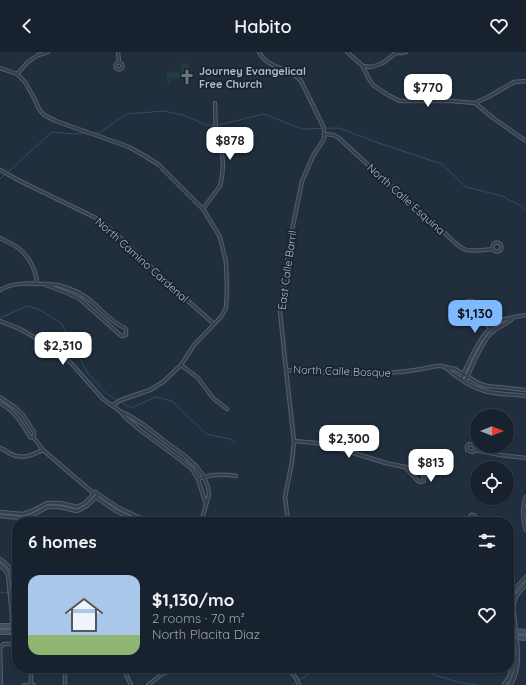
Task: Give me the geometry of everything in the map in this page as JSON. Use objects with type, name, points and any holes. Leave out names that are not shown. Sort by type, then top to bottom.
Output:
[{"type":"main road","points":[[0,626],[12,626]]},
{"type":"main road","points":[[515,631],[526,632]]},
{"type":"main road","points":[[0,632],[12,632]]},
{"type":"main road","points":[[516,638],[526,638]]},
{"type":"street","points":[[17,74],[28,62],[38,55],[48,52]]},
{"type":"street","points":[[118,52],[119,62]]},
{"type":"street","points":[[259,52],[264,59],[278,68],[298,76],[324,128],[324,134]]},
{"type":"street","points":[[347,52],[362,66],[373,85],[400,101],[451,101],[475,103],[514,82],[526,80]]},
{"type":"street","points":[[362,66],[372,67],[383,63],[397,52],[402,54],[406,52]]},
{"type":"street","points":[[0,68],[17,74],[25,82],[39,109],[44,115],[56,121],[130,147],[159,165],[203,209],[220,236],[226,262],[227,288],[226,308],[221,317],[194,345],[181,365],[163,382],[150,390],[121,400],[113,405]]},
{"type":"street","points":[[203,209],[220,186],[222,177],[223,164],[222,154],[216,136],[215,103]]},
{"type":"street","points":[[475,103],[493,118],[526,141]]},
{"type":"street","name":"North Calle Esquina","points":[[324,134],[334,135],[340,139],[458,246],[467,251],[493,248]]},
{"type":"street","name":"East Calle Barril","points":[[287,517],[285,497],[292,462],[294,441],[280,311],[292,230],[302,181],[313,156],[324,139],[324,134]]},
{"type":"street","name":"North Camino Cardenal","points":[[0,170],[96,218],[214,324]]},
{"type":"street","points":[[0,238],[17,248],[29,260],[35,273],[37,283]]},
{"type":"street","points":[[0,290],[11,285],[37,283],[46,285],[80,299],[118,334],[122,336],[126,335],[125,328],[120,326],[82,295],[65,287],[53,284],[46,285]]},
{"type":"street","points":[[491,327],[478,305],[473,301],[468,301],[468,306],[477,312],[494,331]]},
{"type":"street","points":[[461,379],[480,340],[491,327],[508,318],[526,315]]},
{"type":"street","points":[[465,381],[484,343],[494,331],[500,326],[510,322],[514,317]]},
{"type":"street","points":[[0,321],[20,329],[48,345],[71,363],[103,399],[113,405],[140,430],[192,469],[198,479],[206,504]]},
{"type":"street","points":[[181,365],[198,378],[213,398],[227,409]]},
{"type":"street","name":"North Calle Bosque","points":[[286,370],[379,374],[436,366],[455,369],[480,384],[487,386],[526,390]]},
{"type":"street","points":[[445,367],[461,379],[477,388],[486,391],[526,396]]},
{"type":"street","points":[[0,397],[23,415],[34,432],[34,438]]},
{"type":"street","points":[[0,403],[20,419],[30,437],[34,438],[43,450],[116,511],[128,517]]},
{"type":"street","points":[[121,412],[144,425],[197,467],[204,477],[208,487],[209,496],[203,517]]},
{"type":"street","points":[[294,441],[316,443],[386,463],[411,467],[422,473],[424,481],[418,481],[405,467]]},
{"type":"street","points":[[0,448],[21,457],[43,450]]},
{"type":"street","points":[[490,453],[526,458]]},
{"type":"street","points":[[198,479],[210,475],[220,474],[236,476]]},
{"type":"street","points":[[0,512],[23,514],[47,503],[60,503],[78,507],[85,503],[94,493]]},
{"type":"street","points":[[25,517],[47,507],[59,507],[77,511],[87,506],[97,496]]},
{"type":"street","points":[[97,496],[137,516]]},
{"type":"street","points":[[526,497],[522,513],[526,530]]},
{"type":"street","points":[[0,516],[12,517]]},
{"type":"street","points":[[0,559],[6,563],[12,571]]},
{"type":"street","points":[[0,565],[8,575],[12,615]]},
{"type":"street","points":[[514,591],[526,577]]},
{"type":"street","points":[[514,600],[526,584]]},
{"type":"street","points":[[510,685],[517,669],[516,626],[514,616]]},
{"type":"street","points":[[1,685],[0,647],[4,644],[12,644]]},
{"type":"street","points":[[514,663],[517,654]]},
{"type":"street","points":[[24,685],[32,685],[31,673]]},
{"type":"street","points":[[65,673],[65,685]]},
{"type":"street","points":[[125,673],[131,685]]},
{"type":"street","points":[[148,685],[165,673]]},
{"type":"street","points":[[290,673],[297,679],[299,685]]},
{"type":"street","points":[[504,685],[511,673]]},
{"type":"green space","points":[[181,63],[188,64],[189,69],[186,69],[182,78],[170,79],[170,85],[167,81],[167,73],[181,71]]},
{"type":"waterway","points":[[94,133],[99,133],[126,114],[164,111],[183,115],[207,125],[214,125]]},
{"type":"waterway","points":[[217,125],[264,114],[302,129],[339,128],[442,164],[466,187],[502,196],[523,207],[526,211]]},
{"type":"waterway","points":[[8,172],[52,132],[73,134],[87,133]]},
{"type":"waterway","points":[[0,179],[4,175]]},
{"type":"waterway","points":[[0,318],[27,306],[38,309],[61,323],[88,374],[108,395],[117,400]]},
{"type":"waterway","points":[[121,402],[131,408],[156,397],[172,401],[206,434],[230,439],[235,443]]},
{"type":"waterway","points":[[0,593],[8,593]]},
{"type":"waterway","points":[[291,685],[311,673]]},
{"type":"waterway","points":[[428,673],[458,682],[477,685]]},
{"type":"place","name":"Journey Evangelical Free Church","points":[[187,77]]}]
